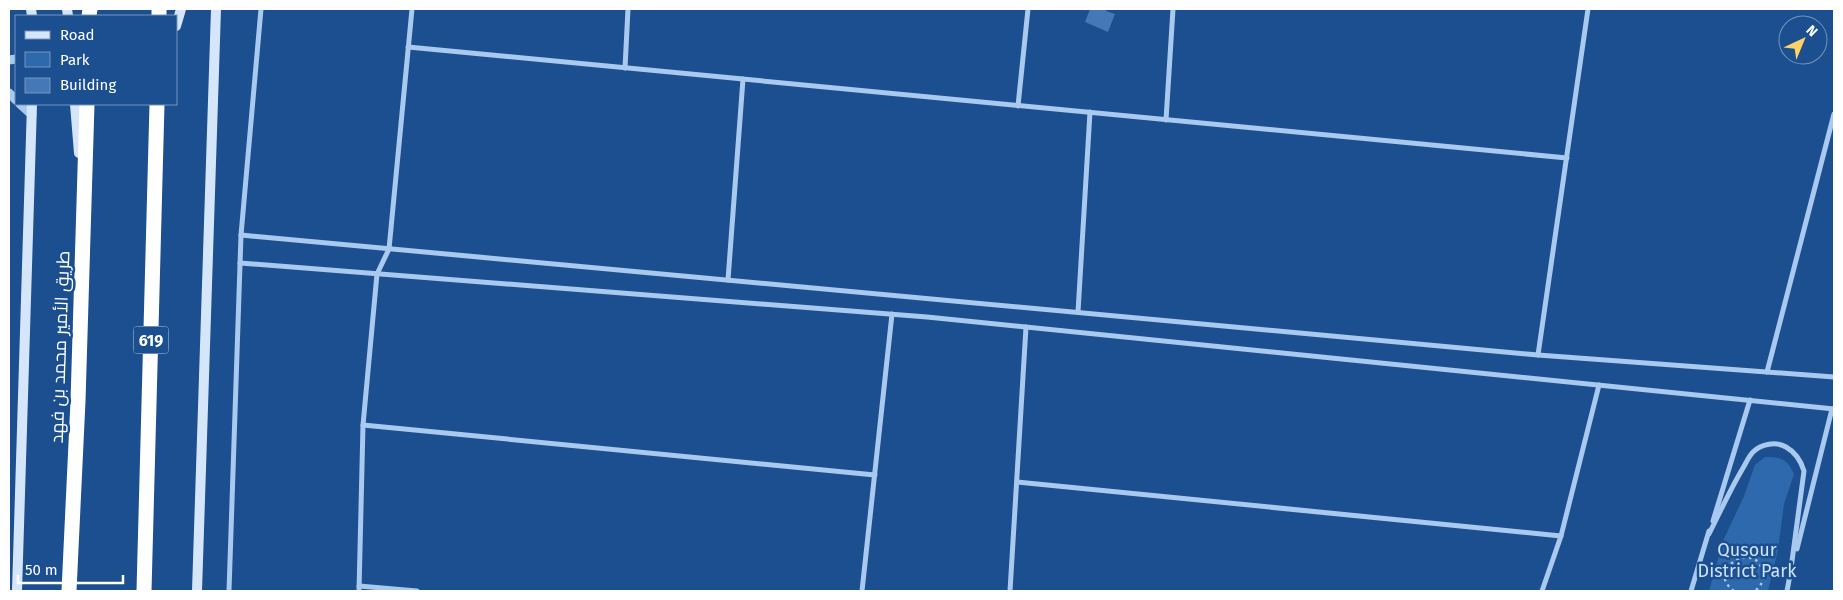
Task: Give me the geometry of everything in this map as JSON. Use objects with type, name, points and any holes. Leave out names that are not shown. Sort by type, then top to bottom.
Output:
[{"type":"highway","name":"طريق الأمير محمد بن فهد","points":[[69,591],[78,401],[87,105]]},
{"type":"highway","name":"619","points":[[144,591],[156,105]]},
{"type":"main road","points":[[196,590],[216,9]]},
{"type":"main road","points":[[18,590],[32,105]]},
{"type":"main road","points":[[75,105],[84,204]]},
{"type":"street","points":[[229,591],[241,235],[261,9]]},
{"type":"street","points":[[412,9],[390,249],[377,274],[362,425],[359,588],[417,591]]},
{"type":"street","points":[[625,68],[628,9]]},
{"type":"street","points":[[1018,106],[1028,9]]},
{"type":"street","points":[[1166,120],[1173,9]]},
{"type":"street","points":[[1538,354],[1588,9]]},
{"type":"street","points":[[408,47],[1566,158]]},
{"type":"street","points":[[728,280],[743,79]]},
{"type":"street","points":[[21,105],[32,115]]},
{"type":"street","points":[[1078,312],[1090,112]]},
{"type":"street","points":[[1766,372],[1834,114]]},
{"type":"street","points":[[241,235],[1538,354],[1834,377]]},
{"type":"street","points":[[240,263],[892,314],[1833,409],[1787,591]]},
{"type":"street","points":[[862,591],[892,314]]},
{"type":"street","points":[[1010,591],[1026,327]]},
{"type":"street","points":[[1542,591],[1561,536],[1599,385]]},
{"type":"street","points":[[1691,591],[1750,400]]},
{"type":"street","points":[[362,425],[875,474]]},
{"type":"street","points":[[1708,534],[1738,476],[1753,452],[1769,444],[1782,444],[1796,456],[1804,471],[1790,576]]},
{"type":"street","points":[[1017,482],[1561,536]]},
{"type":"path","points":[[1734,591],[1727,584],[1726,571],[1733,561],[1745,557],[1757,562],[1763,572],[1762,584],[1755,591]]},
{"type":"green space","name":"Qusour District Park","points":[[1765,457],[1783,460],[1789,465],[1794,474],[1784,504],[1778,550],[1768,591],[1709,591],[1723,541],[1744,496],[1755,465]]},
{"type":"building","points":[[1090,9],[1107,9],[1106,11],[1115,14],[1108,32],[1085,22]]}]
